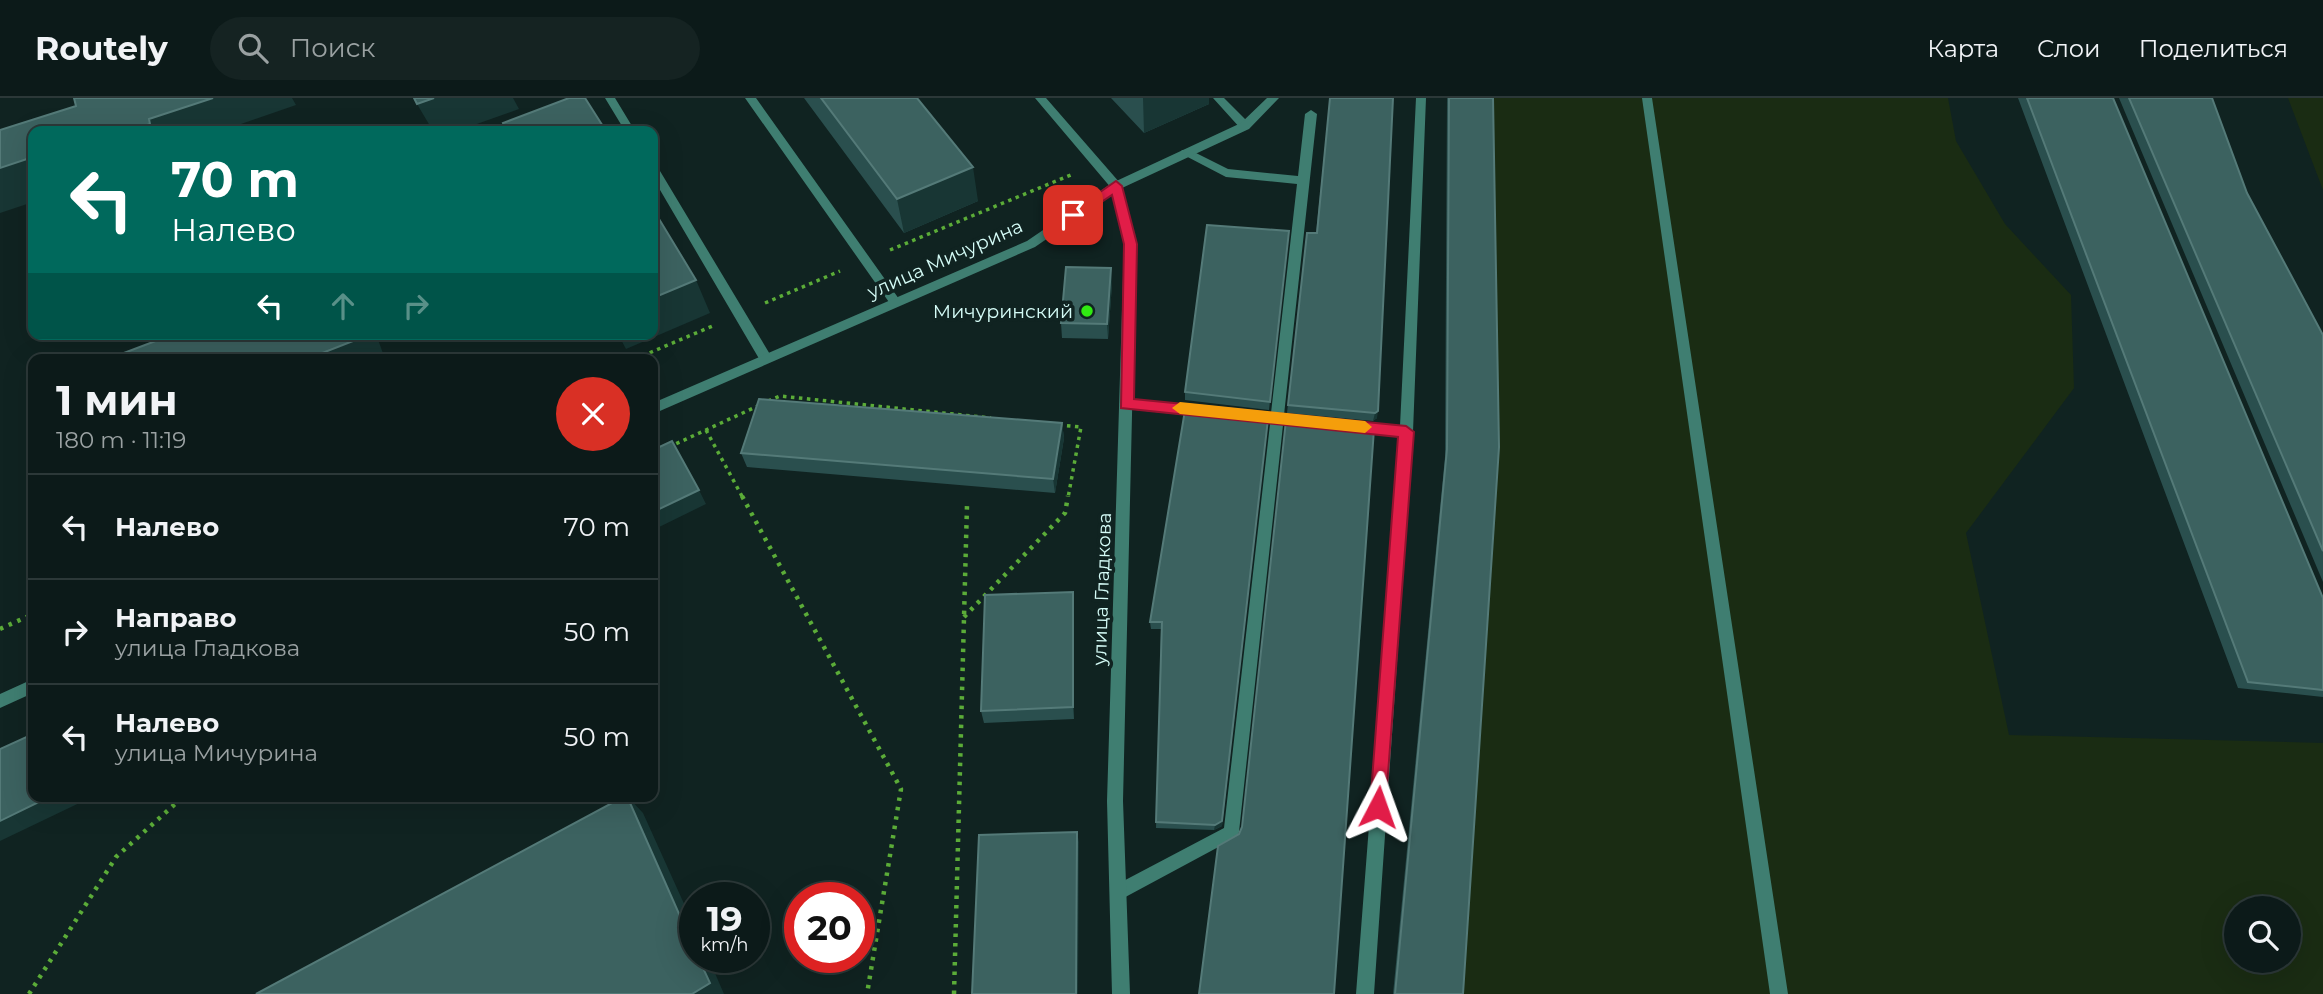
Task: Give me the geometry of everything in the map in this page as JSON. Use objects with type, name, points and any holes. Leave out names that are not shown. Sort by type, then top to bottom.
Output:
[{"type":"street","points":[[610,98],[627,126]]},
{"type":"street","points":[[750,98],[895,302]]},
{"type":"street","points":[[1040,98],[1116,186]]},
{"type":"street","points":[[1218,98],[1245,126]]},
{"type":"street","name":"улица Мичурина","points":[[658,407],[1031,244],[1116,186],[1245,126],[1274,98]]},
{"type":"street","points":[[1365,994],[1406,432],[1421,98]]},
{"type":"street","points":[[1647,98],[1779,994]]},
{"type":"street","points":[[1118,892],[1231,832],[1311,114]]},
{"type":"street","points":[[1186,153],[1226,173],[1304,181]]},
{"type":"street","points":[[658,177],[766,359]]},
{"type":"street","name":"улица Гладкова","points":[[1116,186],[1130,244],[1115,801],[1121,994]]},
{"type":"street","points":[[1126,404],[1406,432]]},
{"type":"street","points":[[0,701],[28,688]]},
{"type":"path","points":[[663,450],[780,396],[999,418]]},
{"type":"path","points":[[964,617],[1065,513],[1081,427],[1054,424]]},
{"type":"path","points":[[706,430],[901,789],[867,994]]},
{"type":"path","points":[[954,994],[967,505]]},
{"type":"path","points":[[0,629],[28,616]]},
{"type":"path","points":[[29,994],[116,857],[177,802]]},
{"type":"green space","points":[[1491,98],[1948,98],[1956,141],[2005,224],[2071,295],[2074,388],[1966,533],[2009,735],[2323,743],[2323,994],[1460,994]]},
{"type":"green space","points":[[2288,98],[2323,98],[2323,190]]},
{"type":"building","points":[[74,98],[213,98],[149,119],[150,124],[144,126],[28,126],[28,159],[0,168],[0,130],[76,106]]},
{"type":"building","points":[[414,98],[434,98],[417,104]]},
{"type":"building","points":[[569,98],[585,98],[603,126],[504,126],[503,123]]},
{"type":"building","points":[[821,98],[917,98],[973,167],[897,199]]},
{"type":"building","points":[[1330,98],[1393,98],[1378,411],[1375,413],[1288,405],[1307,233],[1317,233]]},
{"type":"building","points":[[1449,98],[1493,98],[1499,447],[1463,994],[1395,994],[1447,449]]},
{"type":"building","points":[[2027,98],[2113,98],[2323,598],[2323,690],[2248,682]]},
{"type":"building","points":[[2129,98],[2212,98],[2247,193],[2323,335],[2323,551]]},
{"type":"building","points":[[658,217],[696,280],[658,296]]},
{"type":"building","points":[[1207,225],[1289,231],[1270,402],[1185,392]]},
{"type":"building","name":"Мичуринский","points":[[1066,267],[1111,268],[1107,324],[1061,323]]},
{"type":"building","points":[[158,340],[356,340],[320,354],[121,354]]},
{"type":"building","points":[[759,399],[1062,423],[1053,479],[741,453]]},
{"type":"building","points":[[1185,410],[1268,419],[1222,821],[1215,825],[1156,822],[1162,622],[1150,622]]},
{"type":"building","points":[[1286,420],[1374,429],[1334,994],[1199,994],[1218,846],[1239,834],[1242,827]]},
{"type":"building","points":[[672,441],[699,490],[658,510],[658,448]]},
{"type":"building","points":[[1073,592],[1073,707],[981,711],[985,595]]},
{"type":"building","points":[[28,736],[28,802],[39,802],[0,821],[0,749]]},
{"type":"building","points":[[614,802],[630,802],[679,914],[679,973],[705,973],[710,983],[692,994],[256,994]]},
{"type":"building","points":[[1077,832],[1076,994],[972,994],[979,835]]},
{"type":"slow traffic","points":[[1180,408],[1365,427]]},
{"type":"place","name":"Мичуринский","points":[[1087,311]]},
{"type":"route","points":[[1073,215],[1116,186],[1130,244],[1126,404],[1406,432],[1378,807]]}]
